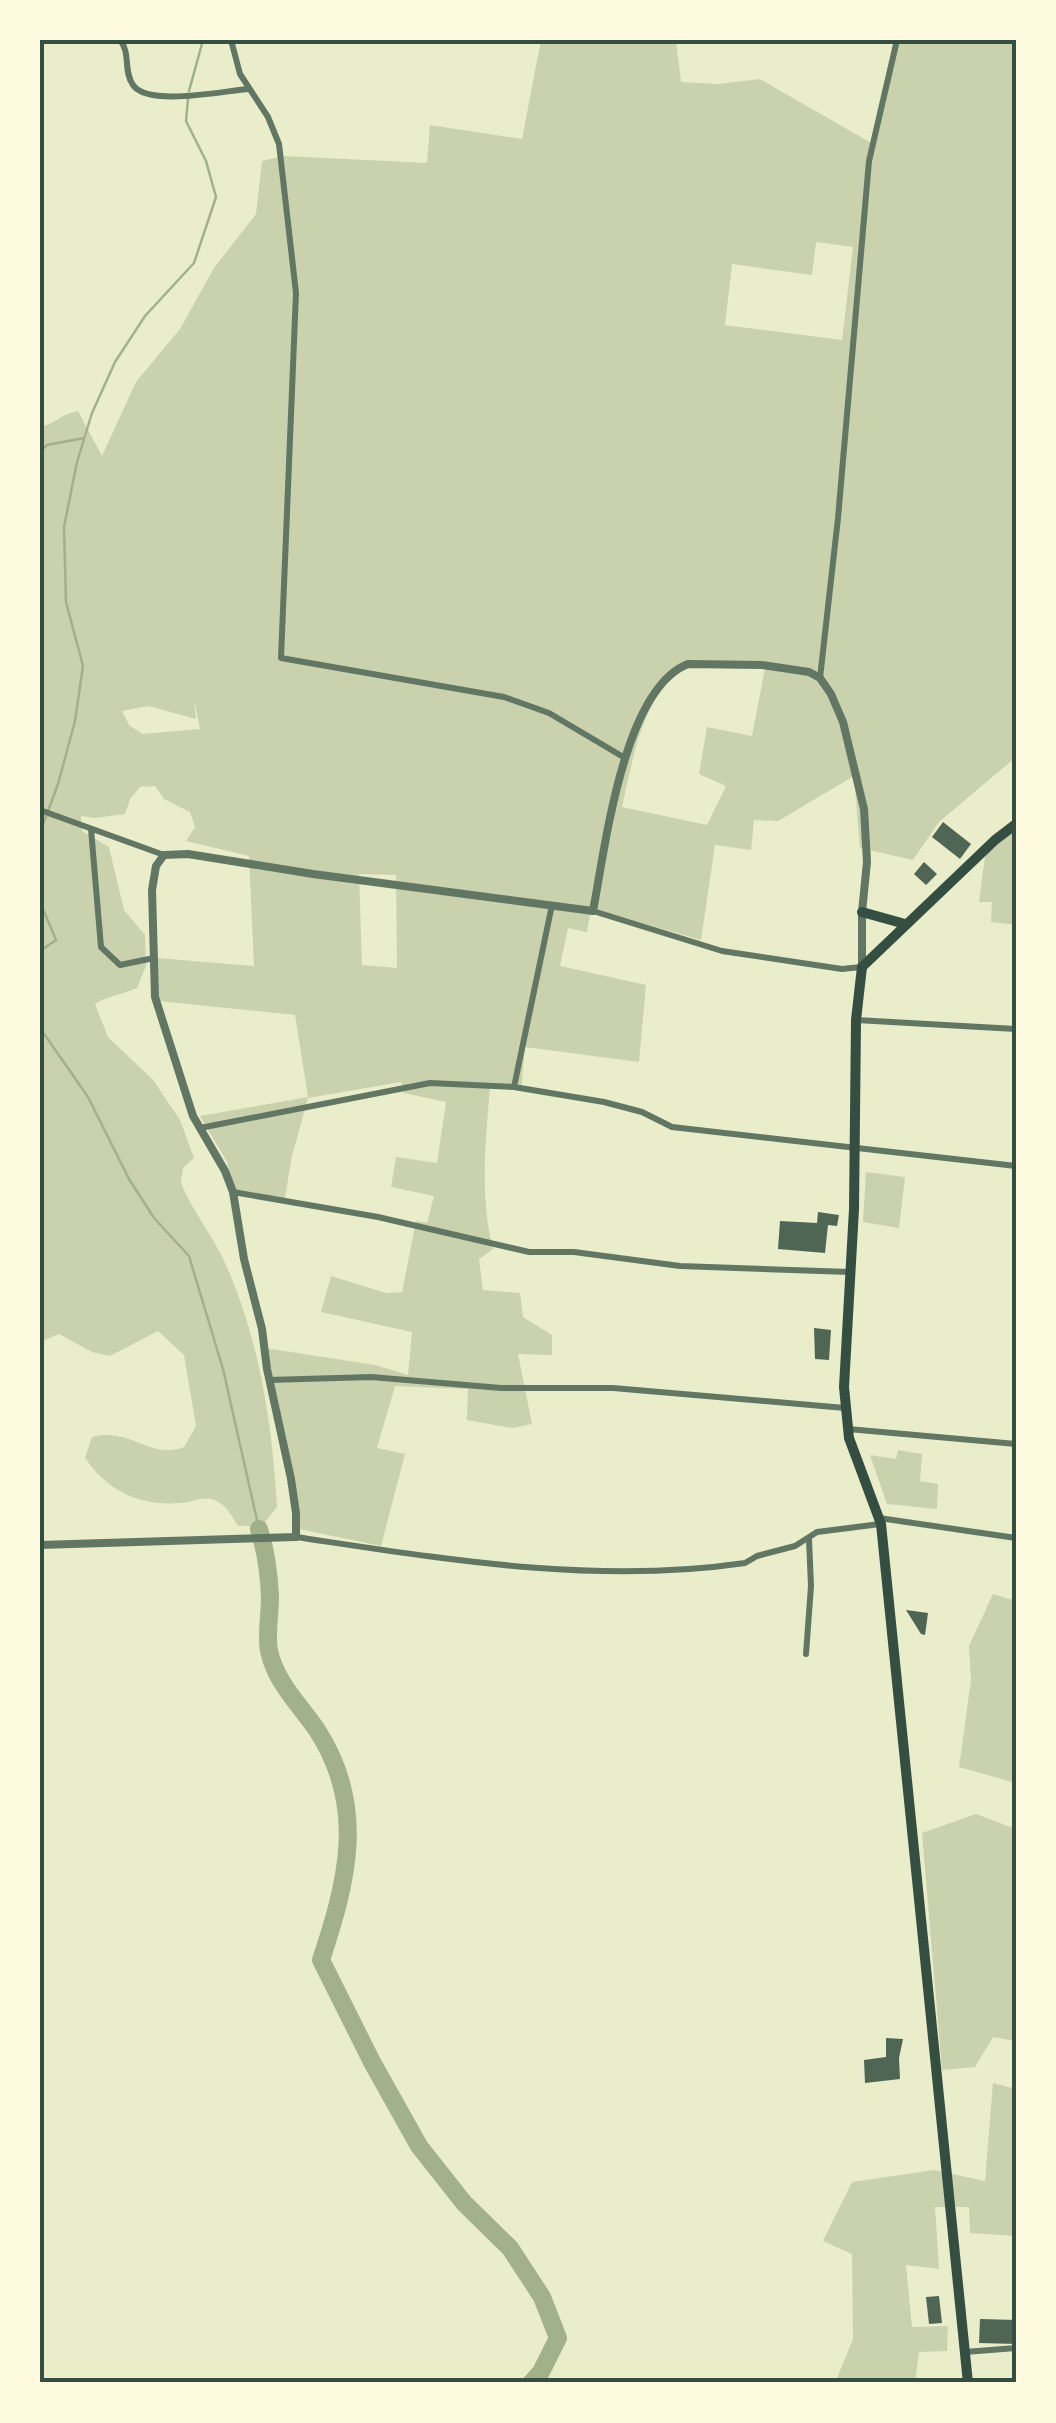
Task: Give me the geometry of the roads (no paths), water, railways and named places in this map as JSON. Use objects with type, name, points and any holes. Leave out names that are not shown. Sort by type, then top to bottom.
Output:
[{"type":"highway","points":[[968,2383],[880,1521],[847,1429],[845,1408],[852,1272],[856,1020],[862,967],[1016,824]]},
{"type":"highway","points":[[862,912],[905,924]]},
{"type":"street","points":[[120,40],[125,46],[133,86],[152,96],[248,89]]},
{"type":"street","points":[[230,40],[248,89],[268,117],[280,144],[296,293],[281,658],[504,697],[549,714],[625,758]]},
{"type":"street","points":[[820,678],[869,161],[897,40]]},
{"type":"street","points":[[40,810],[164,855],[188,854],[552,905],[593,912],[722,951],[842,969],[862,967],[867,848],[862,796],[843,722],[820,678],[809,672],[762,665],[703,664],[677,668],[664,680],[644,709],[625,758],[593,912]]},
{"type":"street","points":[[91,829],[102,946],[120,965],[154,958]]},
{"type":"street","points":[[164,855],[156,866],[153,881],[153,981],[158,1011],[199,1128],[233,1192],[291,1479],[296,1538]]},
{"type":"street","points":[[514,1087],[552,905]]},
{"type":"street","points":[[856,1020],[1016,1029]]},
{"type":"street","points":[[199,1128],[430,1083],[514,1087],[632,1108],[672,1127],[1016,1166]]},
{"type":"street","points":[[233,1192],[378,1218],[528,1252],[574,1252],[680,1266],[852,1272]]},
{"type":"street","points":[[269,1380],[404,1378],[547,1390],[613,1388],[845,1408]]},
{"type":"street","points":[[847,1429],[1016,1444]]},
{"type":"street","points":[[40,1545],[296,1538],[481,1565],[614,1570],[745,1563],[795,1546],[817,1532],[880,1521],[1016,1538]]},
{"type":"street","points":[[806,1654],[811,1586],[808,1538]]},
{"type":"street","points":[[966,2352],[1016,2348]]},
{"type":"waterway","points":[[189,91],[203,40]]},
{"type":"waterway","points":[[40,833],[75,721],[83,666],[66,602],[64,527],[77,462],[92,413],[115,362],[145,316],[194,263],[216,197],[206,161],[186,121],[188,99]]},
{"type":"waterway","points":[[40,452],[47,445],[84,438]]},
{"type":"waterway","points":[[40,902],[56,940],[40,951]]},
{"type":"waterway","points":[[40,1028],[88,1097],[129,1179],[154,1218],[189,1256],[223,1369],[259,1529]]},
{"type":"waterway","points":[[259,1529],[269,1580],[268,1638],[272,1663],[333,1759],[347,1816],[344,1873],[321,1960],[419,2146],[464,2203],[510,2248],[542,2297],[558,2338],[531,2383]]}]
